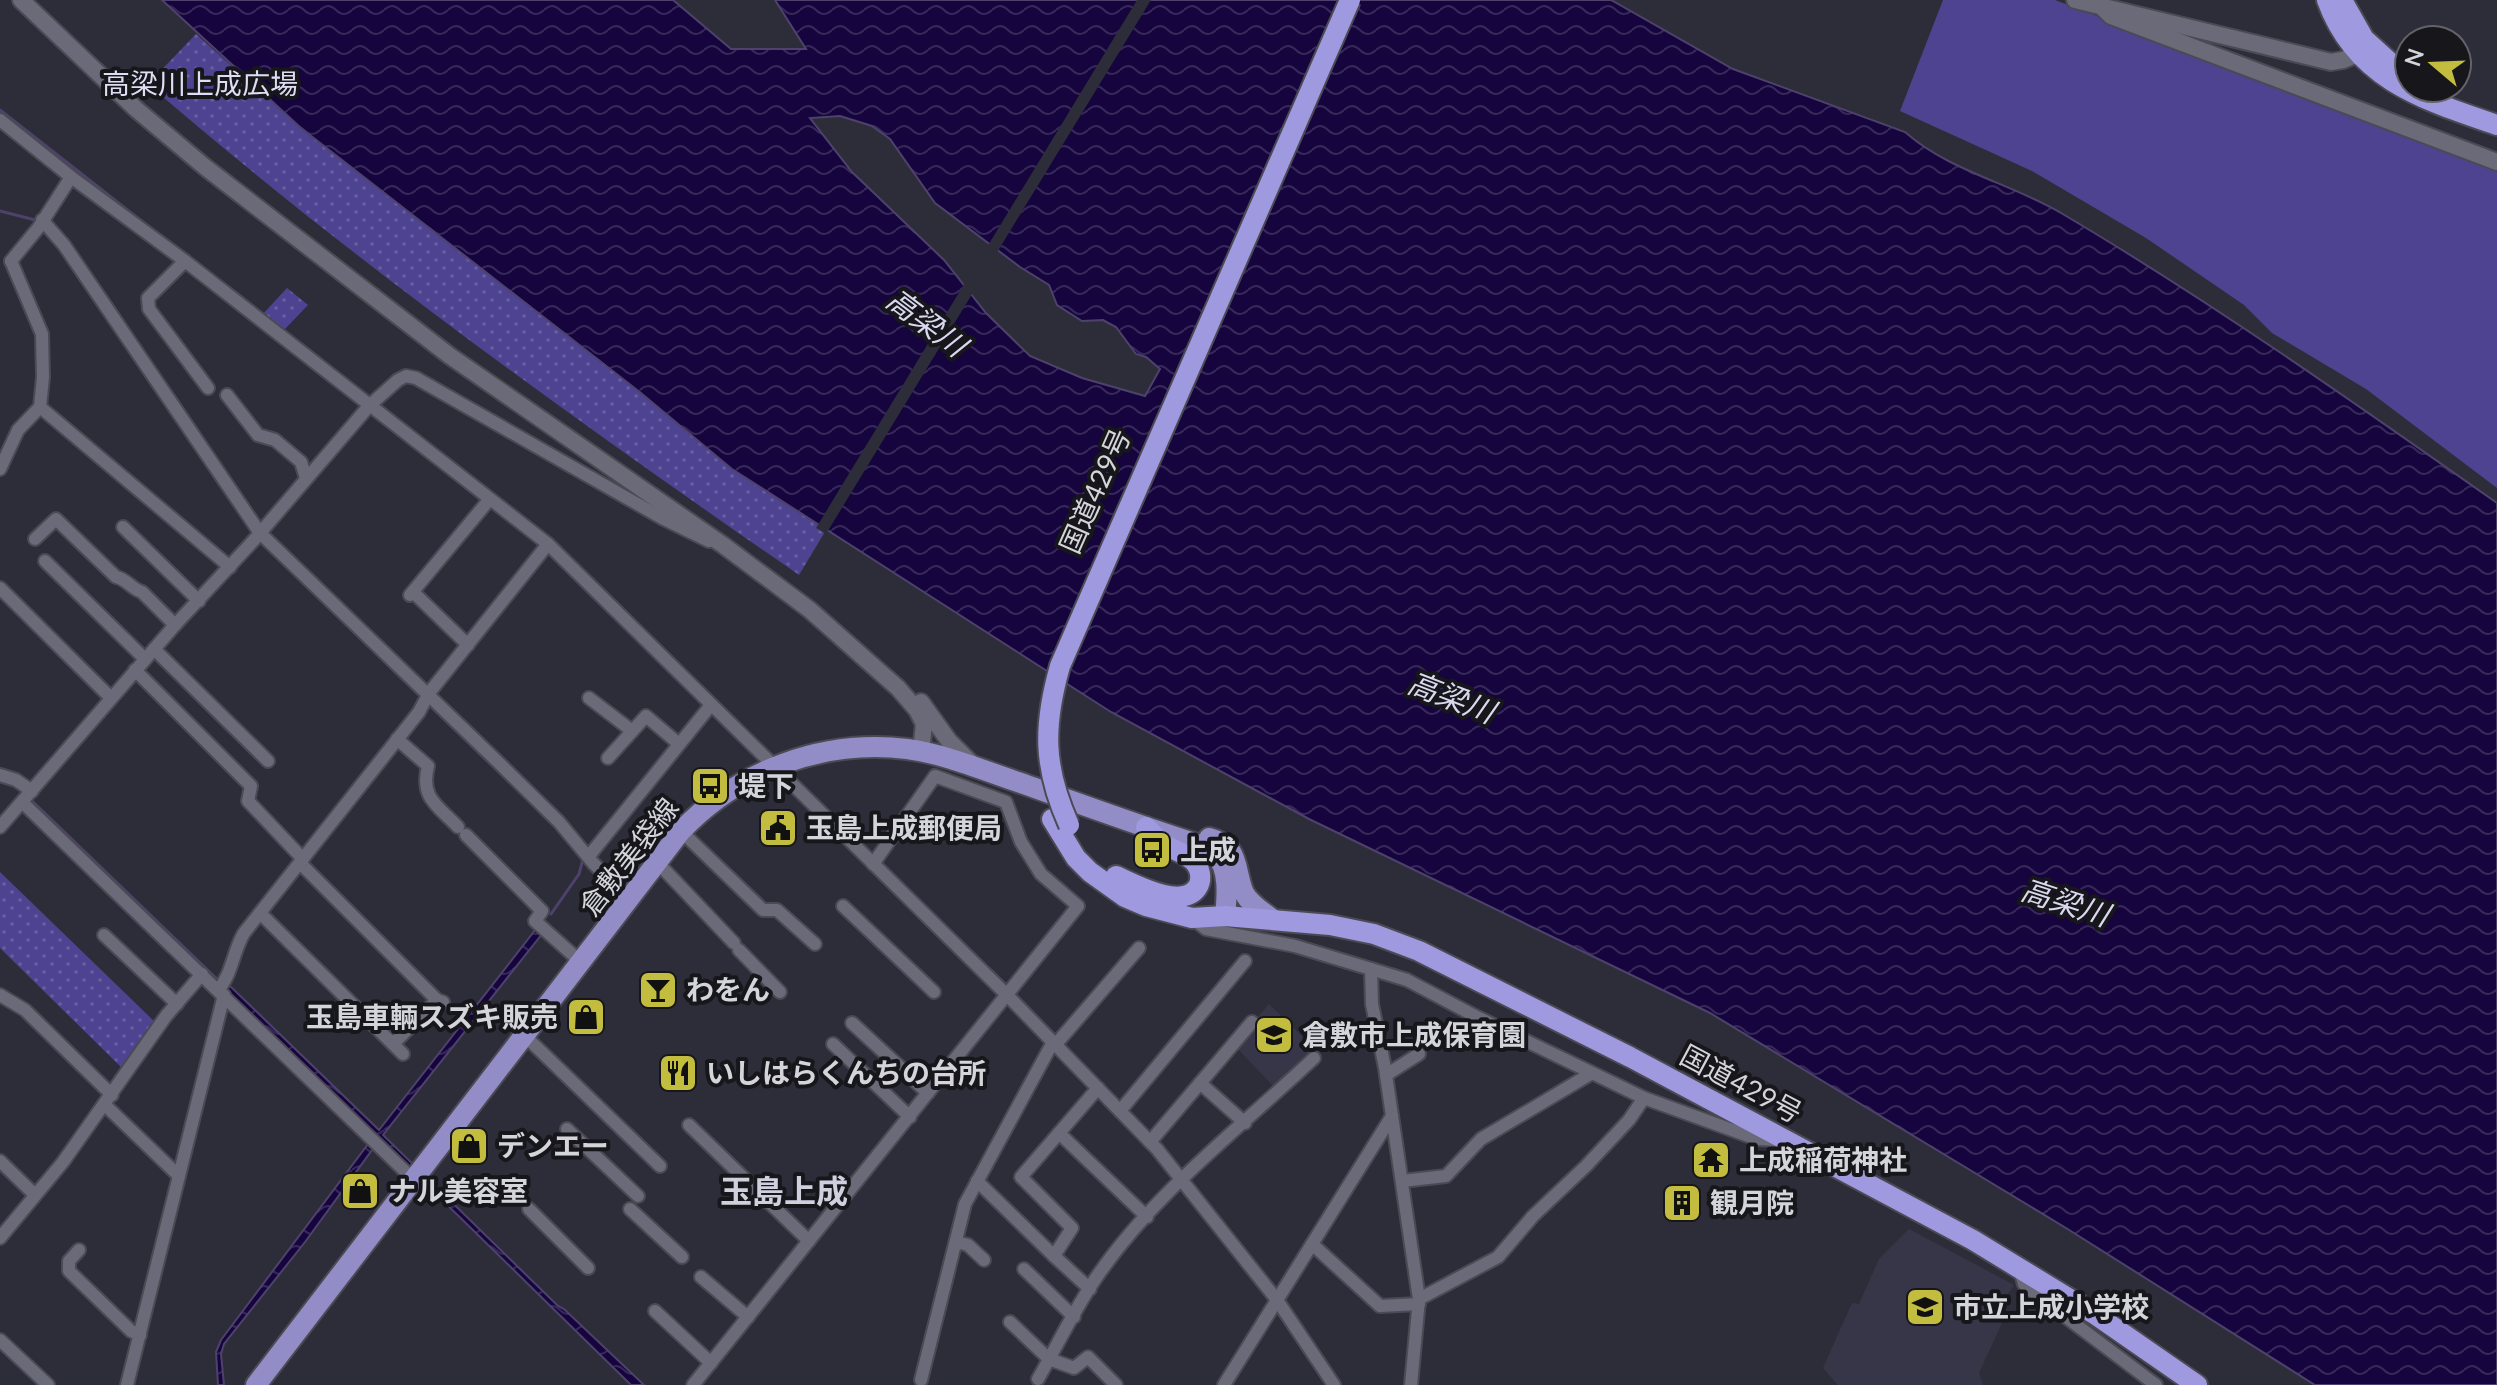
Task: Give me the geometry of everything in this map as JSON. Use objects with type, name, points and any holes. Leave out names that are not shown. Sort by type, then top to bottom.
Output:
[{"type":"highway","name":"国道429号","points":[[1339,0],[1050,663],[1038,709],[1038,779],[1076,858],[1108,886],[1146,906],[1192,918],[1225,916],[1330,925],[1374,934],[1419,951],[1630,1057],[2020,1267],[2197,1385]]},
{"type":"highway","name":"国道429号","points":[[1225,916],[1165,902],[1116,876],[1098,862],[1060,822],[1046,736],[1049,710],[1060,666],[1350,0]]},
{"type":"highway","points":[[2327,0],[2344,35],[2393,68]]},
{"type":"highway","points":[[2342,0],[2365,51],[2391,81],[2417,97],[2497,125]]},
{"type":"highway","points":[[2473,104],[2497,113]]},
{"type":"highway","points":[[1116,876],[1168,897],[1191,894],[1197,888],[1200,874],[1197,865],[1162,843],[1146,827]]},
{"type":"main road","name":"倉敷美袋線","points":[[256,1385],[681,831],[734,786],[774,766],[827,751],[864,747],[921,751],[975,767],[1197,844],[1216,854],[1228,894],[1225,916]]},
{"type":"main road","points":[[1169,835],[1199,836],[1216,840],[1227,848],[1237,859],[1243,891],[1272,919]]},
{"type":"street","points":[[21,0],[136,109],[205,167],[450,356],[785,590],[898,688],[917,710],[924,724],[921,751]]},
{"type":"street","points":[[2075,0],[2331,62],[2365,51]]},
{"type":"street","points":[[2102,7],[2111,16],[2497,162]]},
{"type":"street","points":[[1,122],[548,544],[774,766],[876,860],[1150,1142],[1277,1300],[1334,1385]]},
{"type":"street","points":[[0,469],[18,430],[40,407],[43,377],[42,334],[5,261],[41,223],[71,177]]},
{"type":"street","points":[[41,223],[55,232],[69,252],[257,537],[425,700],[508,772],[630,900]]},
{"type":"street","points":[[185,261],[148,298],[149,309],[208,388]]},
{"type":"street","points":[[0,827],[369,406],[406,376],[416,378],[662,518],[704,540],[723,545]]},
{"type":"street","points":[[227,395],[258,435],[275,440],[301,462],[306,478]]},
{"type":"street","points":[[40,407],[230,567]]},
{"type":"street","points":[[468,645],[411,594],[489,500]]},
{"type":"street","points":[[35,539],[56,519],[116,577],[142,592],[175,625]]},
{"type":"street","points":[[123,527],[199,601]]},
{"type":"street","points":[[127,1385],[222,989],[237,944],[548,544]]},
{"type":"street","points":[[45,561],[145,659]]},
{"type":"street","points":[[0,588],[111,698]]},
{"type":"street","points":[[154,649],[268,761]]},
{"type":"street","points":[[872,665],[903,685],[975,767]]},
{"type":"street","points":[[135,670],[251,786],[248,801],[302,861],[441,1001],[398,1049],[260,913]]},
{"type":"street","points":[[589,698],[631,730]]},
{"type":"street","points":[[589,856],[711,705]]},
{"type":"street","points":[[608,758],[646,716],[679,744]]},
{"type":"street","points":[[397,739],[428,766],[424,784],[431,799],[542,911],[535,921],[582,963]]},
{"type":"street","points":[[0,775],[16,780],[27,796],[202,974],[222,989],[412,1178]]},
{"type":"street","points":[[693,1385],[1078,906],[1041,874],[1021,842],[1006,802],[935,776],[876,860]]},
{"type":"street","points":[[681,831],[763,910],[777,910],[815,944]]},
{"type":"street","points":[[657,862],[780,992]]},
{"type":"street","points":[[843,906],[934,992]]},
{"type":"street","points":[[1192,918],[1206,929],[1295,946],[1407,980],[1644,1098],[1757,1139],[1772,1142],[1784,1139]]},
{"type":"street","points":[[104,935],[177,1004]]},
{"type":"street","points":[[921,1380],[959,1243],[965,1204],[980,1184],[1055,1043],[1139,948]]},
{"type":"street","points":[[1120,1111],[1245,961]]},
{"type":"street","points":[[1371,969],[1372,1004],[1386,1075],[1419,1302],[1411,1385]]},
{"type":"street","points":[[0,1238],[202,974]]},
{"type":"street","points":[[0,995],[25,1010],[179,1176]]},
{"type":"street","points":[[1150,1142],[1252,1022]]},
{"type":"street","points":[[852,1023],[928,1093]]},
{"type":"street","points":[[525,1036],[660,1166]]},
{"type":"street","points":[[833,1044],[910,1117]]},
{"type":"street","points":[[1386,1075],[1419,1054]]},
{"type":"street","points":[[1038,1379],[1090,1289],[1147,1217],[1182,1179],[1314,1058]]},
{"type":"street","points":[[1402,1181],[1446,1176],[1481,1139],[1592,1073]]},
{"type":"street","points":[[1200,1083],[1245,1123]]},
{"type":"street","points":[[1054,1256],[1072,1228],[1021,1177],[1098,1088]]},
{"type":"street","points":[[1312,1244],[1380,1306],[1419,1302],[1498,1257],[1533,1216],[1629,1120],[1644,1098]]},
{"type":"street","points":[[1224,1385],[1392,1116]]},
{"type":"street","points":[[689,1125],[809,1241]]},
{"type":"street","points":[[567,1129],[638,1196]]},
{"type":"street","points":[[1059,1133],[1147,1217]]},
{"type":"street","points":[[0,1161],[35,1195]]},
{"type":"street","points":[[980,1184],[1090,1289]]},
{"type":"street","points":[[529,1209],[588,1268]]},
{"type":"street","points":[[630,1209],[682,1257]]},
{"type":"street","points":[[959,1243],[968,1245],[984,1260]]},
{"type":"street","points":[[79,1250],[69,1261],[69,1271],[131,1331],[140,1335]]},
{"type":"street","points":[[2020,1267],[2024,1284],[2030,1290],[2156,1385]]},
{"type":"street","points":[[1024,1269],[1074,1317]]},
{"type":"street","points":[[701,1277],[748,1317]]},
{"type":"street","points":[[655,1311],[711,1363]]},
{"type":"street","points":[[1010,1322],[1049,1359],[1074,1368],[1088,1357],[1116,1385]]},
{"type":"street","points":[[0,1340],[48,1385]]},
{"type":"shaded area","points":[[1269,1004],[1315,1049],[1276,1089],[1234,1045]]},
{"type":"shaded area","name":"市立上成小学校","points":[[1909,1229],[2014,1285],[1998,1309],[2002,1323],[1979,1373],[1983,1385],[1838,1385],[1823,1368],[1852,1303],[1859,1304],[1879,1259]]},
{"type":"green space","points":[[1943,0],[2055,0],[2497,168],[2497,488],[2366,389],[2272,333],[2244,305],[2146,238],[2032,171],[1900,111]]},
{"type":"green space","name":"高梁川上成広場","points":[[196,34],[301,128],[641,393],[732,469],[826,530],[799,575],[632,458],[385,277],[148,84]]},
{"type":"green space","points":[[287,288],[308,305],[283,331],[262,315]]},
{"type":"green space","points":[[0,872],[157,1024],[123,1069],[0,948]]},
{"type":"water","name":"高梁川","points":[[162,0],[673,0],[731,49],[806,49],[775,0],[1611,0],[1733,69],[1905,132],[1960,167],[2061,213],[2227,317],[2497,503],[2497,1385],[2315,1385],[2066,1228],[1710,1013],[1309,819],[1111,712],[732,469],[641,393],[301,128]],"holes":[[[840,116],[872,126],[890,139],[935,203],[1049,285],[1057,305],[1082,321],[1103,320],[1116,327],[1136,354],[1146,357],[1160,369],[1145,396],[1082,378],[1030,356],[986,313],[944,260],[852,172],[810,118]]]},
{"type":"water","points":[[536,929],[542,934],[383,1135],[558,1306],[644,1385],[631,1385],[430,1188],[375,1146],[305,1242],[224,1344],[221,1354],[224,1385],[218,1385],[216,1352],[221,1340],[374,1136],[226,992],[229,985],[379,1130]]},
{"type":"pier","points":[[1137,0],[1151,0],[996,254],[987,247]]},
{"type":"pier","points":[[966,281],[974,291],[826,534],[816,528]]},
{"type":"waterway","points":[[0,110],[167,241]]},
{"type":"waterway","points":[[0,211],[39,221]]},
{"type":"waterway","points":[[234,291],[363,393]]},
{"type":"waterway","points":[[285,565],[423,699]]},
{"type":"waterway","points":[[428,704],[529,801]]},
{"type":"waterway","points":[[30,799],[221,983]]},
{"type":"waterway","points":[[551,914],[579,874],[583,859]]},
{"type":"waterway","points":[[990,969],[1007,986]]},
{"type":"waterway","points":[[1013,992],[1056,1036]]},
{"type":"place","name":"堤下","points":[[710,786]]},
{"type":"place","name":"玉島上成郵便局","points":[[778,828]]},
{"type":"place","name":"上成","points":[[1152,850]]},
{"type":"place","name":"わをん","points":[[658,990]]},
{"type":"place","name":"玉島車輛スズキ販売","points":[[586,1017]]},
{"type":"place","name":"倉敷市上成保育園","points":[[1274,1035]]},
{"type":"place","name":"いしはらくんちの台所","points":[[678,1073]]},
{"type":"place","name":"デンエー","points":[[469,1146]]},
{"type":"place","name":"上成稲荷神社","points":[[1711,1160]]},
{"type":"place","name":"ナル美容室","points":[[360,1191]]},
{"type":"place","name":"観月院","points":[[1682,1203]]},
{"type":"place","name":"市立上成小学校","points":[[1925,1307]]},
{"type":"district","name":"玉島上成","points":[[784,1192]]}]
